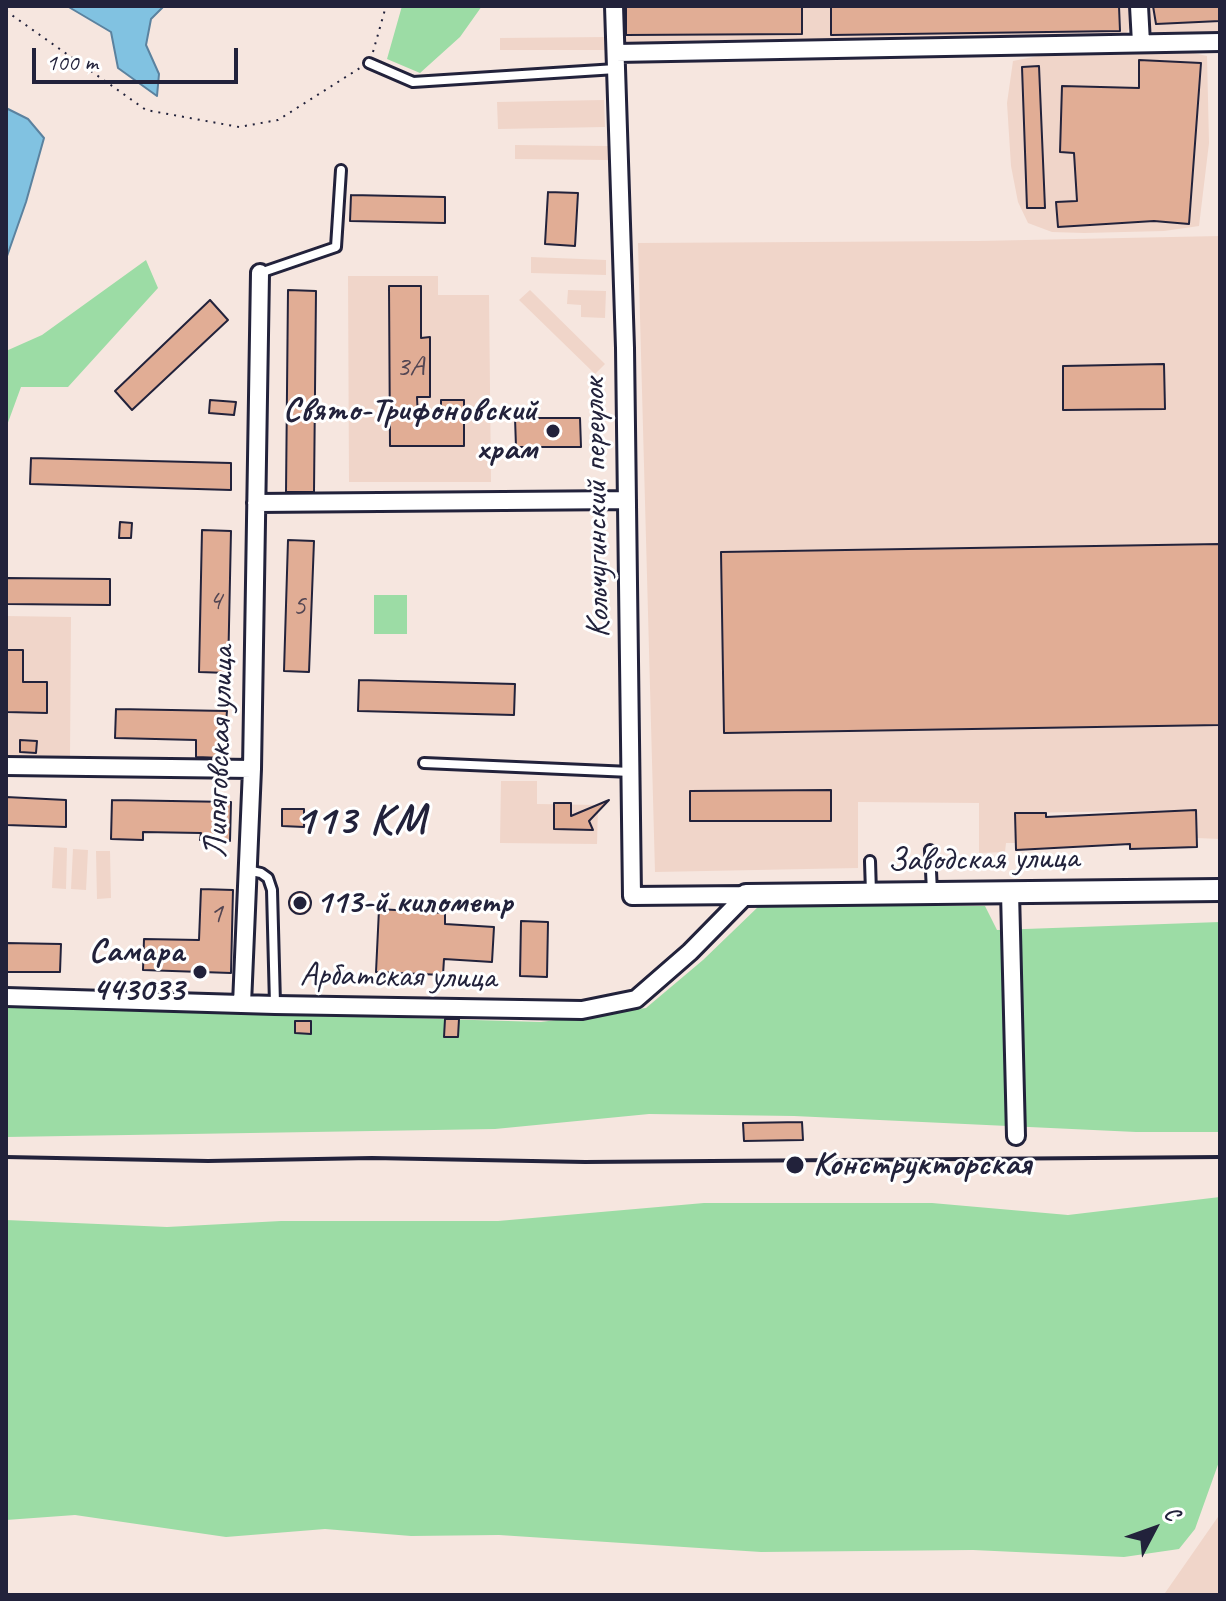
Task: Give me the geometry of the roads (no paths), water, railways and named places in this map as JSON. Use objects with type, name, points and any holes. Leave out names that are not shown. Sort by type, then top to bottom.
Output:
[{"type":"street","name":"Кольчугинский переулок","points":[[614,6],[627,500],[632,896],[746,895]]},
{"type":"street","points":[[1139,6],[1141,43]]},
{"type":"street","points":[[616,61],[1220,42]]},
{"type":"street","name":"Липяговская улица","points":[[242,1004],[252,769],[260,273]]},
{"type":"street","points":[[256,503],[627,500]]},
{"type":"street","points":[[6,766],[252,769]]},
{"type":"street","name":"Заводская улица","points":[[746,895],[1220,890]]},
{"type":"street","points":[[1010,892],[1016,1136]]},
{"type":"street","name":"Арбатская улица","points":[[6,997],[582,1010],[636,999],[690,952],[746,895]]},
{"type":"lane","points":[[369,63],[413,82],[616,61]]},
{"type":"lane","points":[[260,273],[336,247],[341,170]]},
{"type":"lane","points":[[424,763],[631,772]]},
{"type":"lane","points":[[930,850],[932,893]]},
{"type":"lane","points":[[870,861],[871,893]]},
{"type":"lane","points":[[247,870],[268,878],[272,890],[275,1005]]},
{"type":"water","points":[[67,6],[164,6],[151,19],[146,45],[159,74],[157,96],[118,68],[111,32]]},
{"type":"water","points":[[6,108],[28,119],[44,138],[6,259]]},
{"type":"railway","points":[[6,1157],[585,1162],[1220,1157]]},
{"type":"place","name":"Свято-Трифоновский храм","points":[[553,431]]},
{"type":"place","name":"113-й километр","points":[[300,903]]},
{"type":"place","name":"Самара 443033","points":[[200,972]]},
{"type":"place","name":"Конструкторская","points":[[795,1165]]},
{"type":"district","name":"113 КМ","points":[[361,822]]}]
